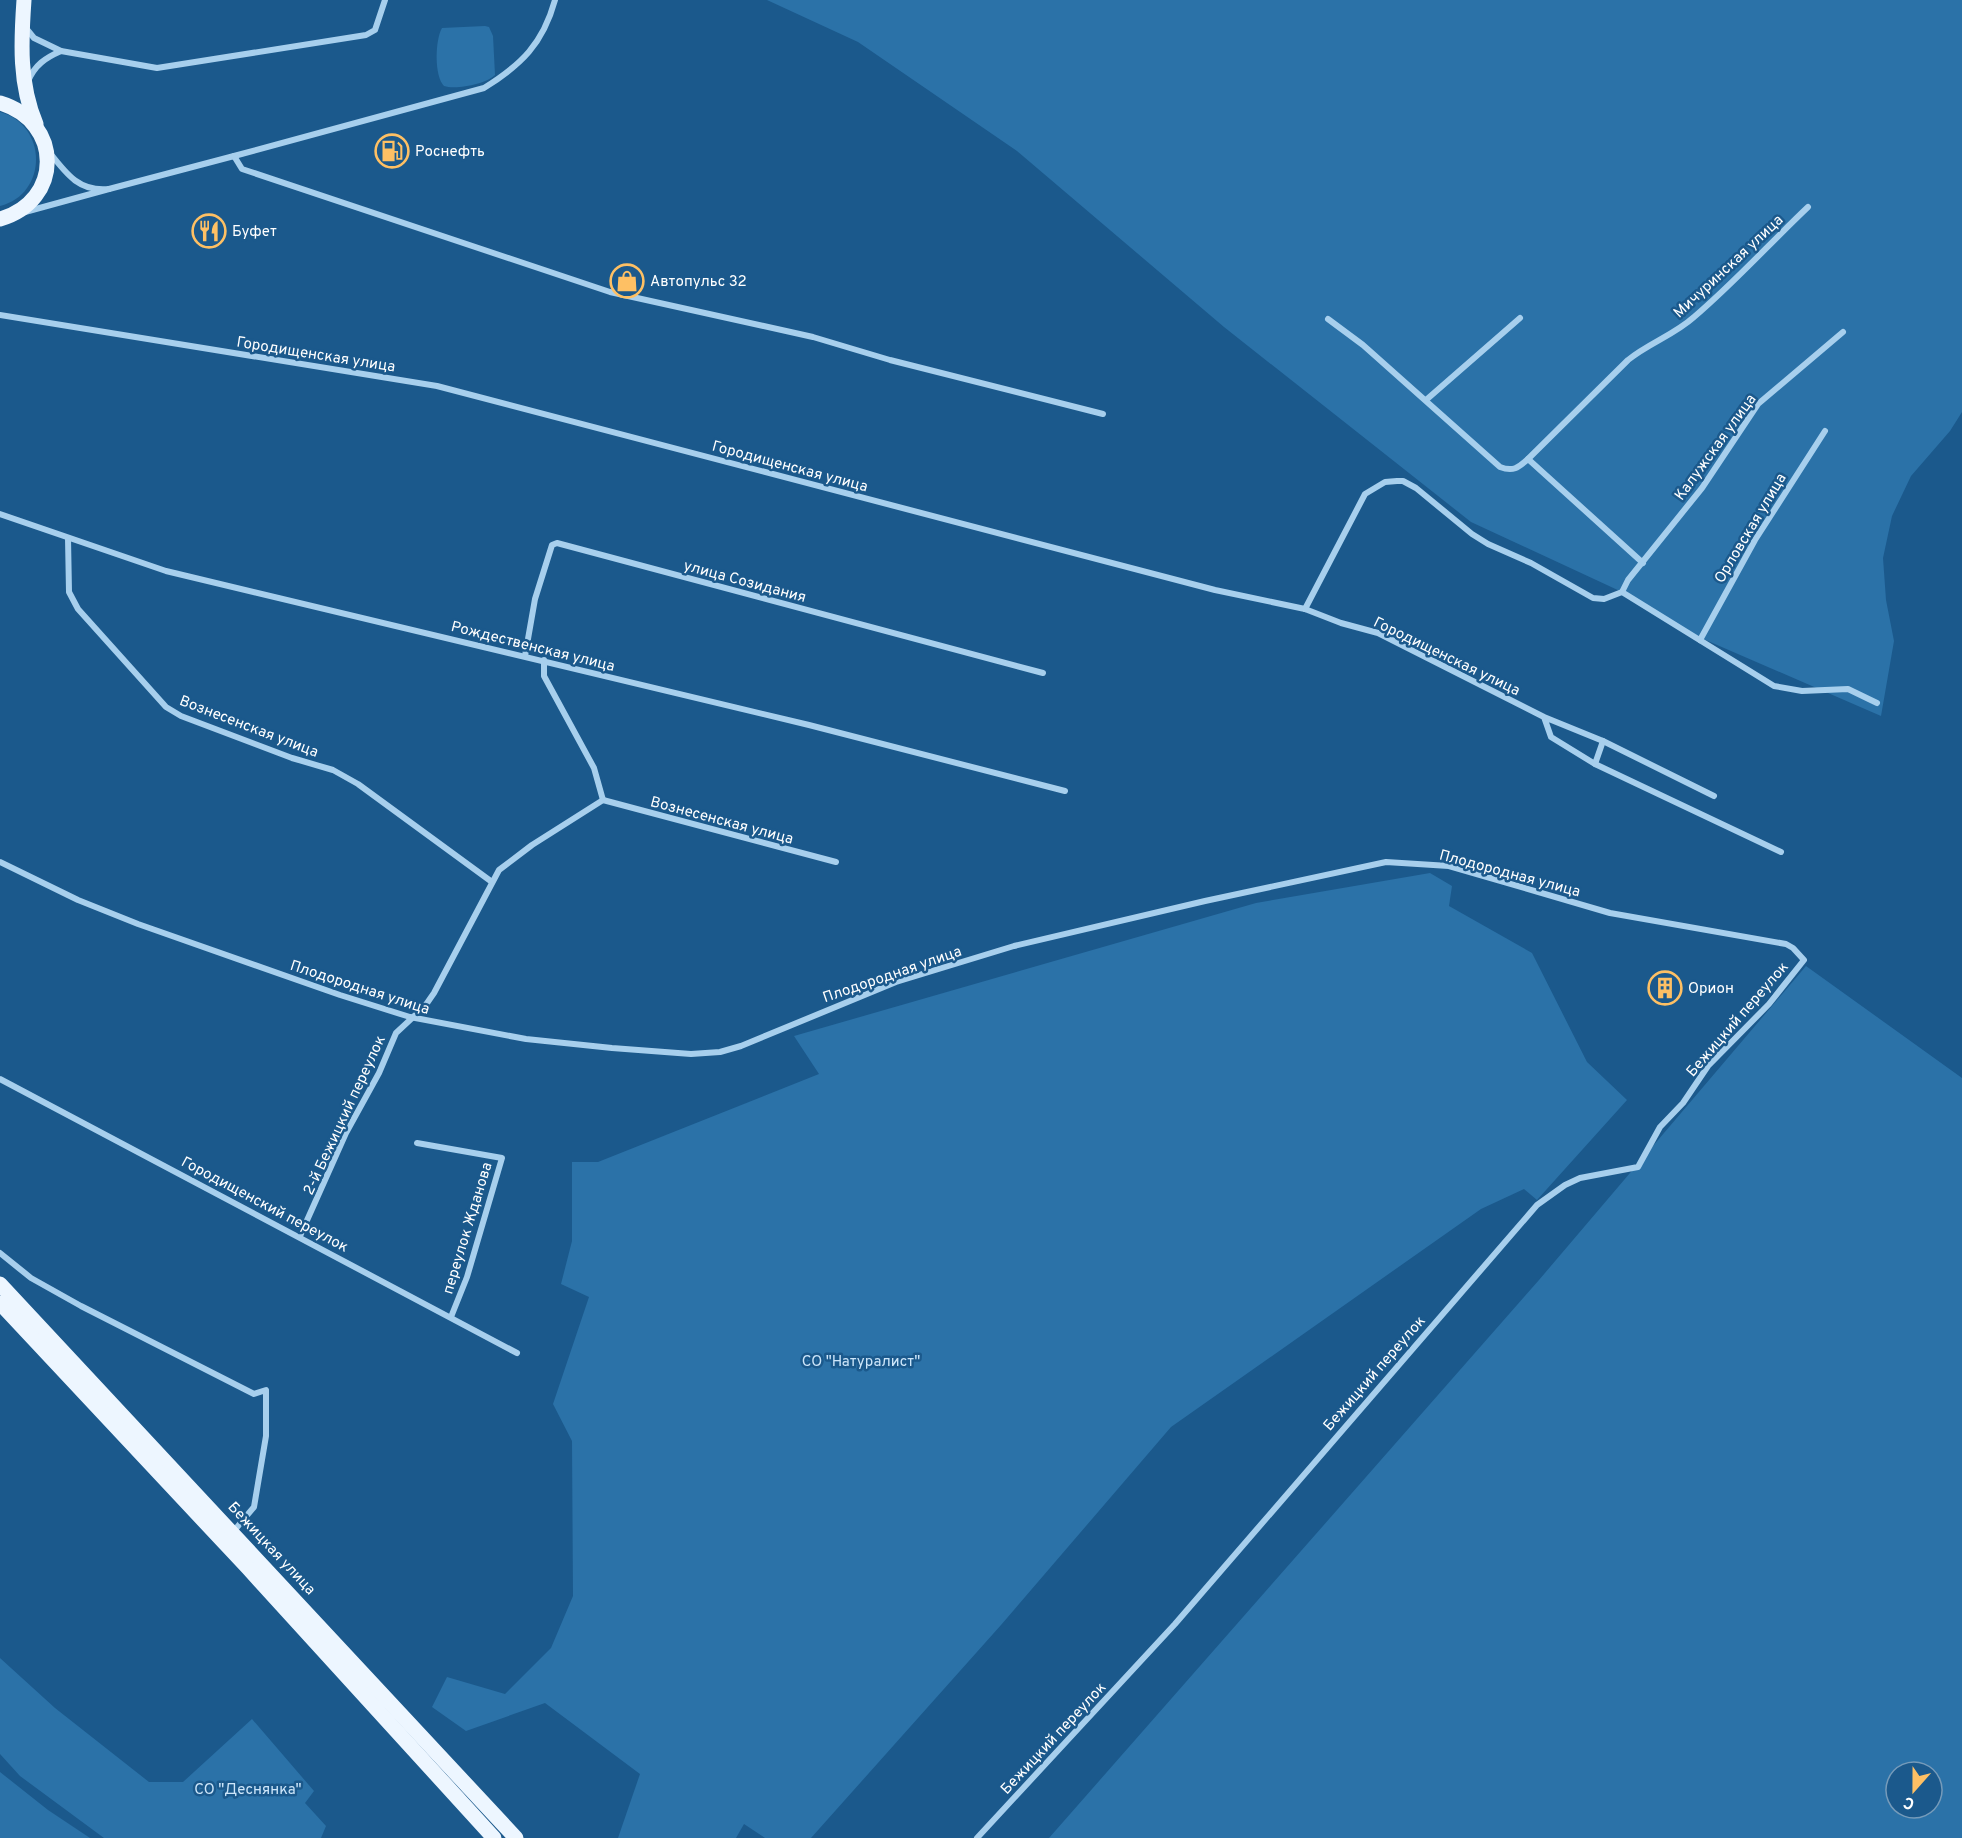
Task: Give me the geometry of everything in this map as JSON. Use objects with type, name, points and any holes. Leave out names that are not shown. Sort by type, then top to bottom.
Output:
[{"type":"main road","points":[[0,231],[7,218],[30,204],[42,187],[48,168],[46,147],[25,89],[22,25],[24,0]]},
{"type":"main road","points":[[0,103],[13,107],[39,129]]},
{"type":"main road","name":"Бежицкая улица","points":[[0,1284],[516,1838]]},
{"type":"main road","name":"Бежицкая улица","points":[[0,1303],[248,1568],[494,1838]]},
{"type":"street","points":[[22,25],[34,38],[61,51],[156,68],[366,35],[375,30],[385,0]]},
{"type":"street","points":[[7,218],[484,88],[505,75],[533,50],[549,19],[555,0]]},
{"type":"street","points":[[25,89],[36,67],[46,57],[61,51]]},
{"type":"street","points":[[46,147],[75,182],[87,189],[109,189]]},
{"type":"street","points":[[234,156],[242,169],[610,292],[813,337],[890,360],[1103,414]]},
{"type":"street","name":"Мичуринская улица","points":[[1528,459],[1628,360],[1645,346],[1672,334],[1694,318],[1808,207]]},
{"type":"street","name":"Городищенская улица","points":[[2,317],[437,386],[1215,590],[1305,609],[1341,623],[1378,633],[1544,717],[1603,741],[1714,796]]},
{"type":"street","points":[[1426,400],[1520,318]]},
{"type":"street","points":[[1328,319],[1363,345],[1500,467],[1510,471],[1528,459],[1643,563]]},
{"type":"street","name":"Калужская улица","points":[[1622,592],[1628,580],[1702,488],[1758,404],[1843,332]]},
{"type":"street","name":"Орловская улица","points":[[1700,640],[1755,540],[1825,430]]},
{"type":"street","points":[[1305,609],[1365,494],[1385,482],[1403,481],[1416,488],[1472,534],[1531,563],[1593,598],[1604,599],[1622,592],[1774,686],[1802,691],[1848,689],[1877,703]]},
{"type":"street","name":"Рождественская улица","points":[[0,513],[166,571],[544,660],[1065,791]]},
{"type":"street","name":"Вознесенская улица","points":[[69,538],[69,592],[78,609],[166,707],[181,716],[292,758],[333,770],[358,784],[492,882]]},
{"type":"street","name":"улица Созидания","points":[[525,656],[543,567],[552,545],[557,543],[1043,673]]},
{"type":"street","points":[[544,660],[544,676],[594,768],[603,800]]},
{"type":"street","points":[[1544,717],[1551,737],[1595,764],[1781,852]]},
{"type":"street","points":[[1595,764],[1603,741]]},
{"type":"street","name":"Вознесенская улица","points":[[603,800],[836,862]]},
{"type":"street","name":"2-й Бежицкий переулок","points":[[300,1236],[346,1133],[379,1073],[388,1047],[396,1033],[410,1017],[425,1006],[434,993],[499,870],[532,845],[603,800]]},
{"type":"street","name":"Плодородная улица","points":[[0,862],[78,900],[138,924],[410,1017],[537,1041],[691,1054],[720,1052],[741,1046],[896,982],[1014,946],[1386,862],[1449,866],[1610,913],[1786,944],[1804,960]]},
{"type":"street","name":"Бежицкий переулок","points":[[977,1838],[1175,1624],[1538,1205],[1564,1185],[1580,1178],[1638,1167],[1660,1127],[1683,1103],[1708,1065],[1769,1004],[1804,960]]},
{"type":"street","name":"Городищенский переулок","points":[[0,1079],[517,1353]]},
{"type":"street","name":"переулок Жданова","points":[[417,1143],[502,1158],[467,1276],[451,1317]]},
{"type":"street","points":[[0,1253],[31,1278],[218,1377],[254,1394],[266,1390],[266,1436],[254,1507],[232,1532]]},
{"type":"green space","points":[[767,0],[1962,0],[1962,412],[1950,431],[1911,476],[1892,516],[1883,558],[1886,600],[1894,641],[1881,716],[1701,638],[1622,592],[1471,522],[1224,327],[1017,151],[858,42]]},
{"type":"green space","points":[[489,27],[493,36],[495,75],[471,85],[444,86],[437,66],[438,41],[442,28]]},
{"type":"green space","points":[[0,112],[16,119],[27,130],[34,144],[36,159],[34,174],[27,188],[16,199],[0,206]]},
{"type":"green space","name":"СО \"Натуралист\"","points":[[1430,873],[1452,886],[1449,906],[1532,953],[1587,1062],[1627,1100],[1537,1200],[1524,1189],[1481,1209],[1171,1427],[1001,1625],[811,1838],[765,1838],[744,1824],[736,1838],[618,1838],[640,1774],[545,1703],[466,1731],[432,1707],[447,1677],[505,1694],[551,1648],[573,1596],[572,1441],[553,1404],[589,1297],[561,1284],[572,1241],[572,1162],[598,1162],[819,1074],[794,1036],[1256,903]]},
{"type":"green space","points":[[1806,966],[1962,1078],[1962,1838],[1049,1838],[1539,1280]]},
{"type":"green space","name":"СО \"Деснянка\"","points":[[0,1658],[55,1708],[149,1782],[183,1782],[252,1719],[314,1791],[305,1803],[326,1826],[321,1838],[104,1838],[20,1776],[0,1754]]},
{"type":"green space","points":[[0,1772],[48,1810],[90,1838],[0,1838]]},
{"type":"place","name":"Роснефть","points":[[392,151]]},
{"type":"place","name":"Буфет","points":[[209,231]]},
{"type":"place","name":"Автопульс 32","points":[[627,281]]},
{"type":"place","name":"Орион","points":[[1665,988]]}]
